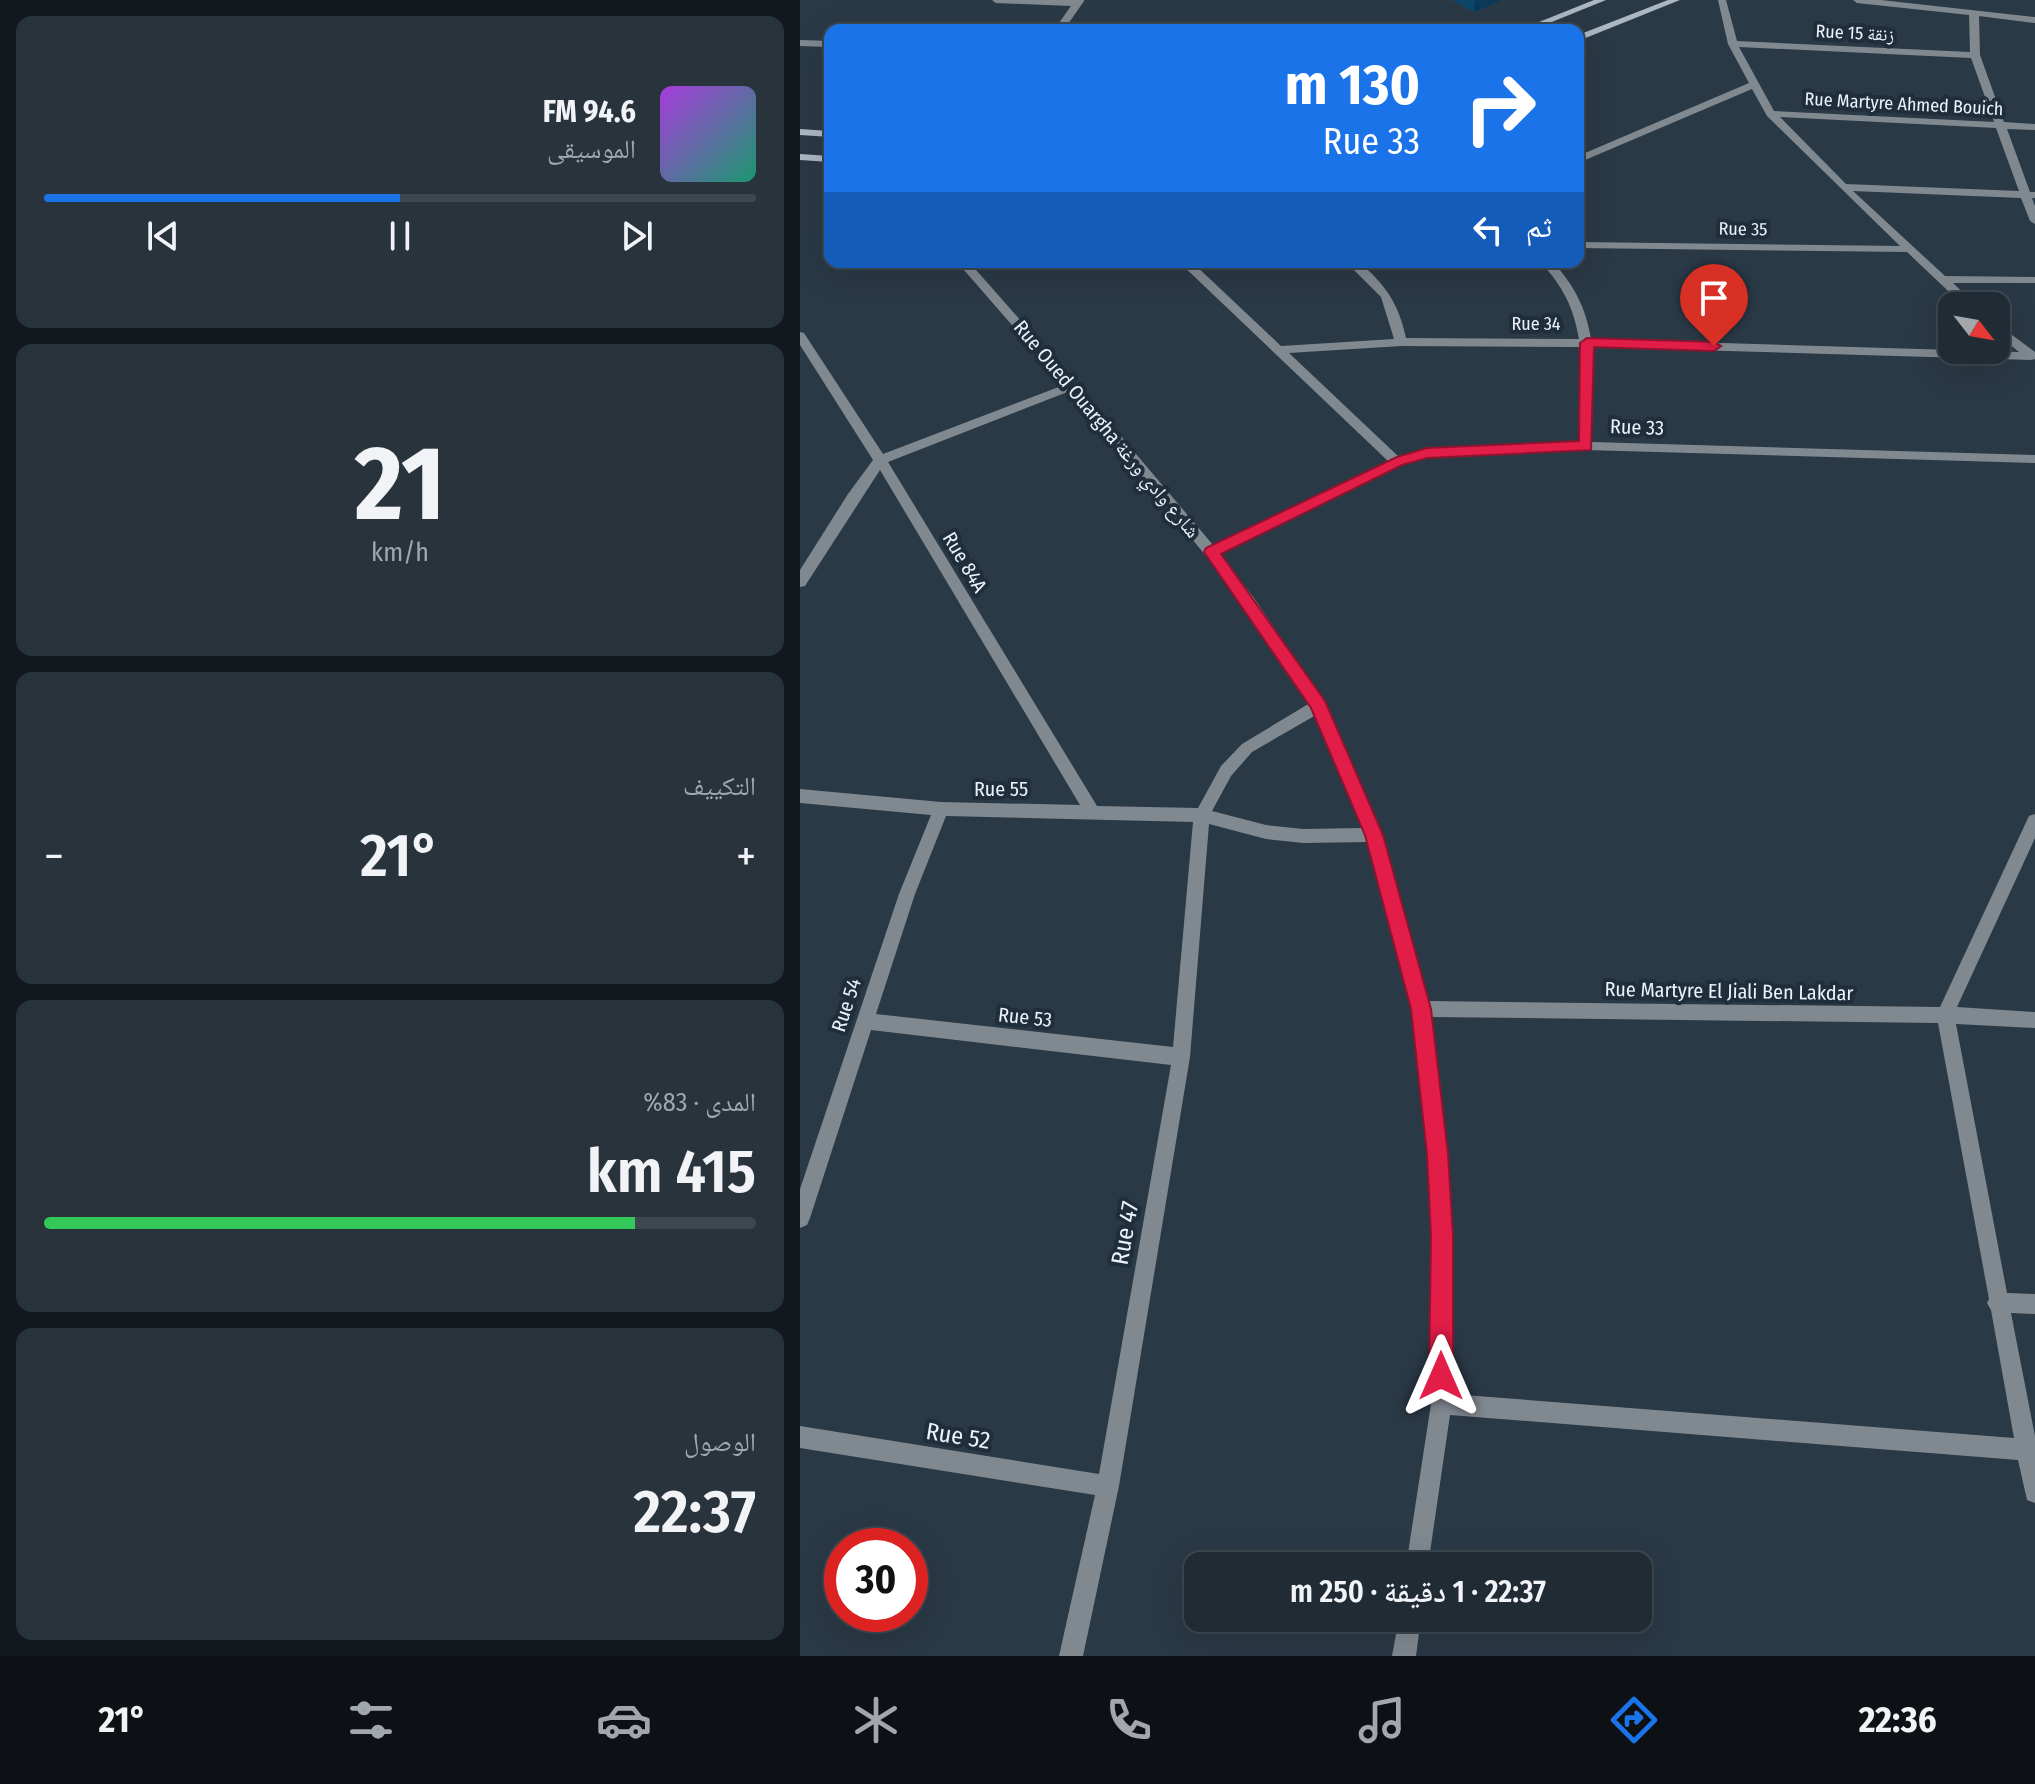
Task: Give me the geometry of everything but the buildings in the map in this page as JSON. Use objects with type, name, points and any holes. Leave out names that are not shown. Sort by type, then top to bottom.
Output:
[{"type":"street","points":[[996,0],[1079,2]]},
{"type":"street","points":[[1540,24],[1602,0]]},
{"type":"street","points":[[1584,36],[1676,0]]},
{"type":"street","points":[[1722,0],[1733,44],[1771,114],[1843,187],[1955,292]]},
{"type":"street","points":[[1857,0],[2035,20]]},
{"type":"street","points":[[1940,10],[1955,0]]},
{"type":"street","points":[[1063,24],[1079,2]]},
{"type":"street","points":[[1974,14],[1975,55],[1999,125],[2030,195],[2035,221]]},
{"type":"street","points":[[800,43],[824,44]]},
{"type":"street","name":"Rue 15 زنقة","points":[[1733,44],[1975,55]]},
{"type":"street","points":[[1584,157],[1755,84]]},
{"type":"street","name":"Rue Martyre Ahmed Bouich","points":[[1771,114],[2035,127]]},
{"type":"street","points":[[800,132],[824,134]]},
{"type":"street","points":[[800,157],[824,159]]},
{"type":"street","points":[[1843,187],[2030,195]]},
{"type":"street","name":"Rue 35","points":[[1584,245],[1908,249]]},
{"type":"street","name":"Rue Oued Ouargha شارع وادي ورغة","points":[[968,268],[1211,552],[1280,647],[1319,705],[1374,835],[1421,1009],[1438,1154],[1441,1404],[1419,1552]]},
{"type":"street","points":[[1191,268],[1397,462]]},
{"type":"street","points":[[1358,268],[1389,297],[1395,310],[1401,342]]},
{"type":"street","points":[[1552,268],[1568,288],[1581,316],[1587,343],[1586,446]]},
{"type":"street","points":[[1941,279],[2035,280]]},
{"type":"street","name":"Rue 84A","points":[[800,336],[880,460],[1092,811]]},
{"type":"street","points":[[2010,338],[2033,357]]},
{"type":"street","name":"Rue 34","points":[[1280,350],[1401,342],[1587,343],[2033,357]]},
{"type":"street","points":[[800,582],[880,460],[1072,386]]},
{"type":"street","name":"Rue 33","points":[[1211,552],[1397,462],[1427,453],[1586,446],[2035,459]]},
{"type":"street","points":[[1202,815],[1226,771],[1247,748],[1319,705]]},
{"type":"street","name":"Rue 55","points":[[800,796],[941,809],[1202,815],[1266,832],[1303,836],[1374,835]]},
{"type":"street","name":"Rue 54","points":[[800,1218],[907,894],[941,809]]},
{"type":"street","name":"Rue 47","points":[[1071,1656],[1108,1486],[1181,1057],[1202,815]]},
{"type":"street","points":[[2035,821],[1945,1015],[2035,1492]]},
{"type":"street","name":"Rue Martyre El Jiali Ben Lakdar","points":[[1421,1009],[1945,1015],[2035,1020]]},
{"type":"street","name":"Rue 53","points":[[864,1021],[1181,1057]]},
{"type":"street","points":[[1997,1303],[2035,1304]]},
{"type":"street","points":[[1441,1404],[2026,1450]]},
{"type":"street","name":"Rue 52","points":[[800,1437],[1108,1486]]},
{"type":"street","points":[[1404,1656],[1408,1632]]},
{"type":"route","points":[[1441,1376],[1442,1236],[1438,1154],[1421,1009],[1374,835],[1319,705],[1211,552],[1397,462],[1427,453],[1530,446],[1586,446],[1587,343],[1714,346]]}]
